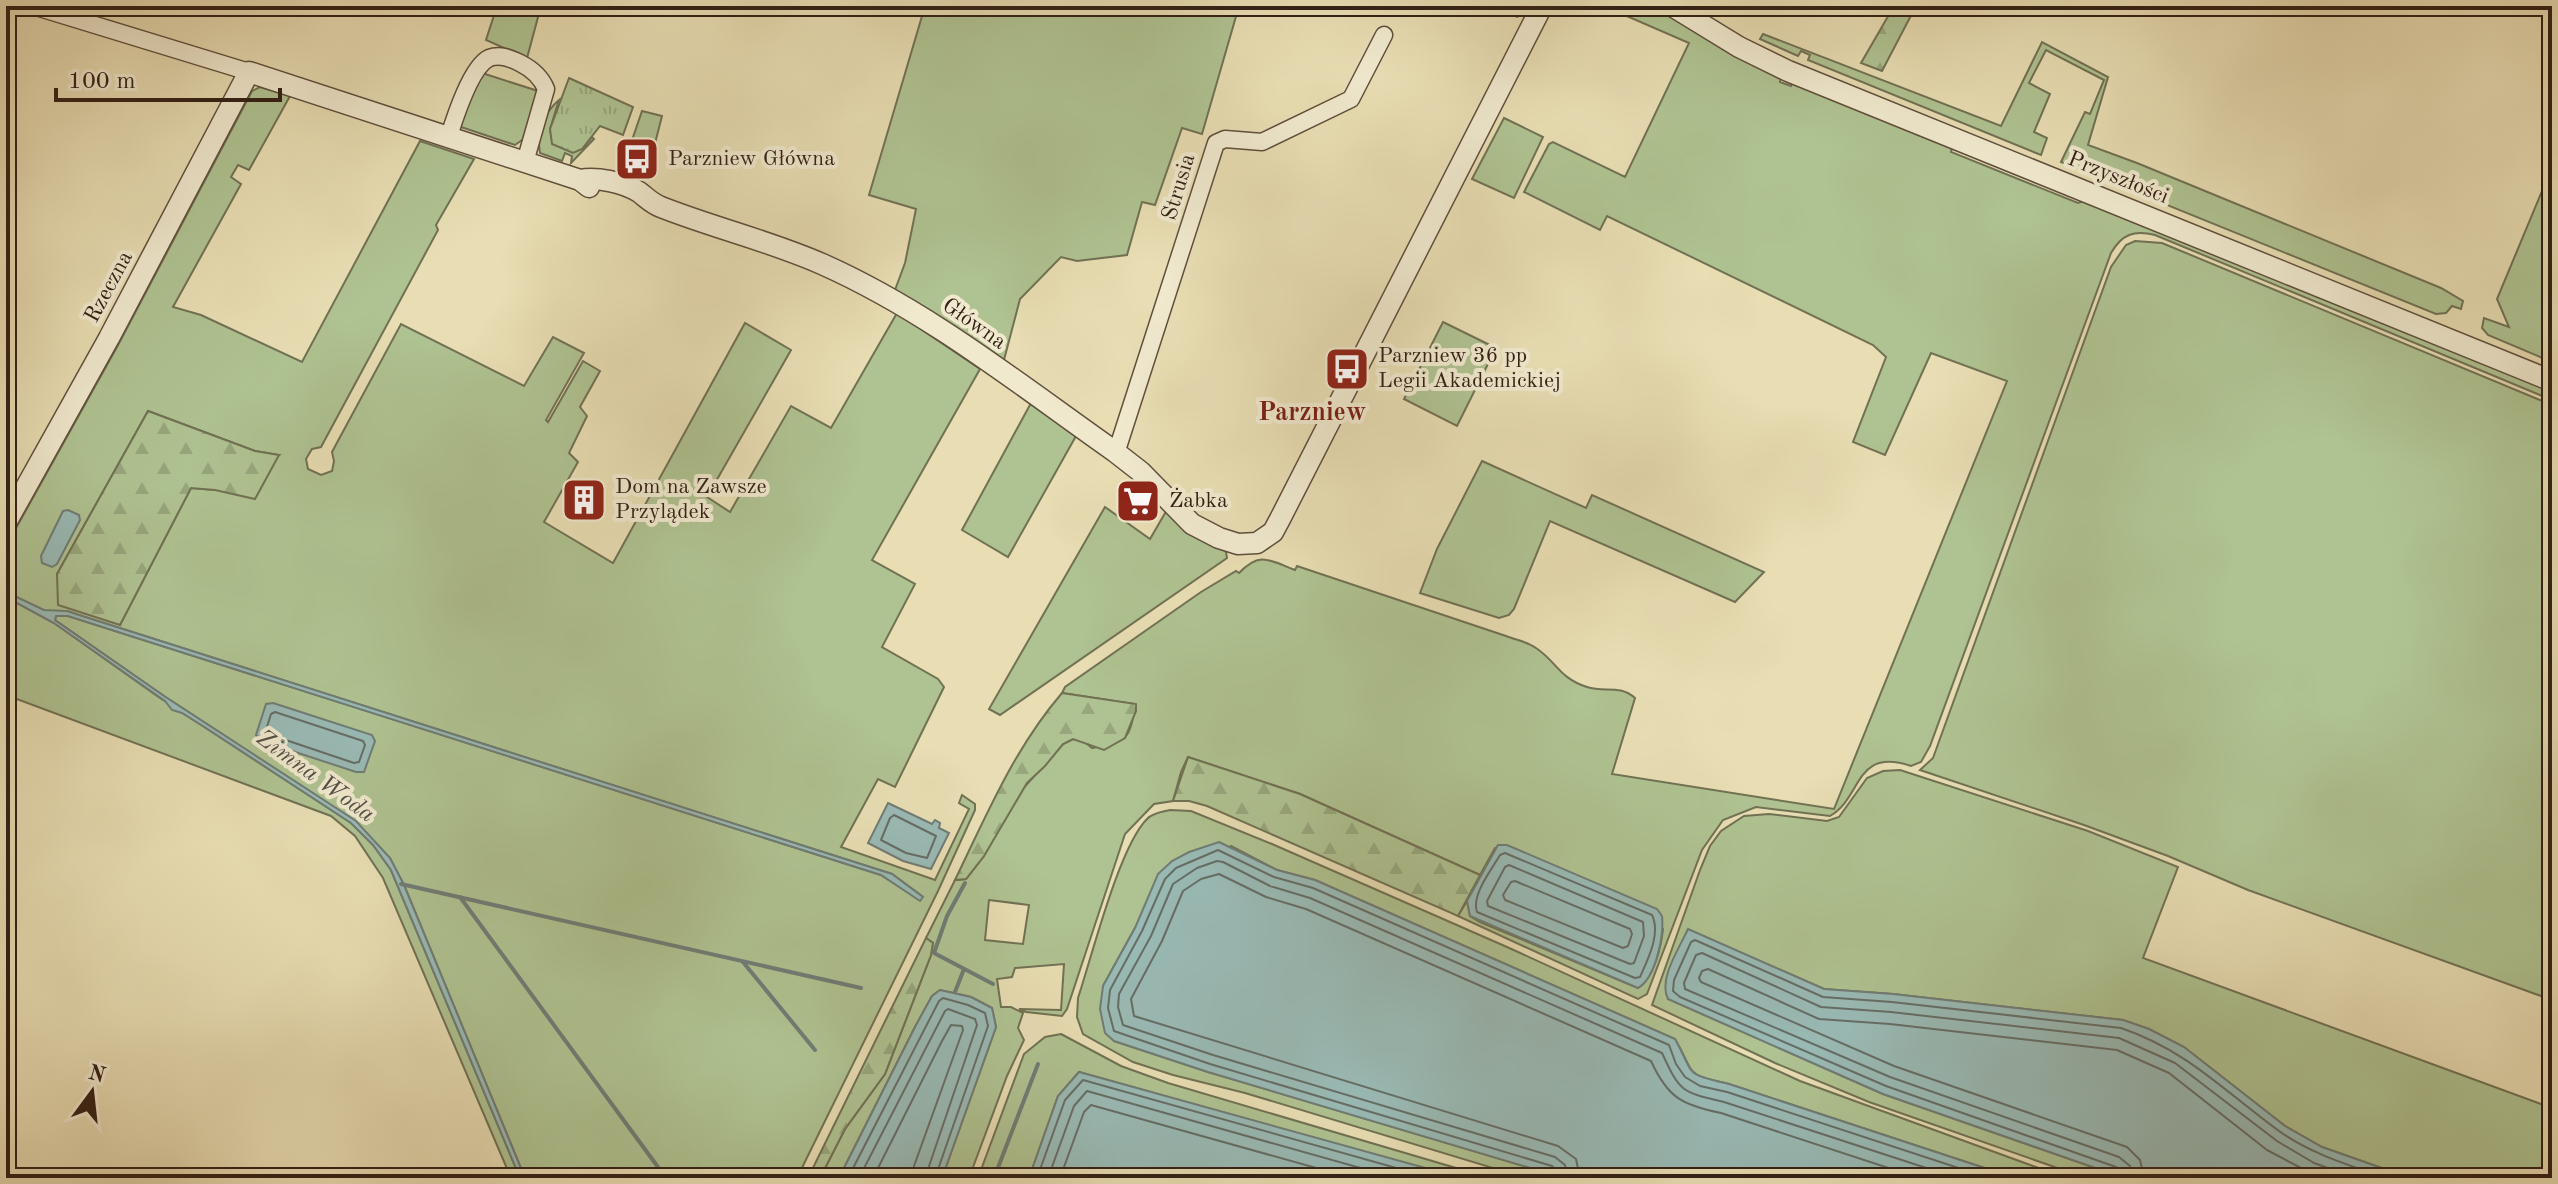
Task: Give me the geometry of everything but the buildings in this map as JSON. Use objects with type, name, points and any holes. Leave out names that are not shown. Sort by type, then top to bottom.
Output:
[{"type":"street","name":"Główna","points":[[33,6],[449,136],[580,180],[635,203],[648,201],[812,260],[889,298],[931,323],[1114,451],[1141,472],[1196,527],[1238,544],[1257,543],[1273,532],[1544,7]]},
{"type":"street","name":"Przyszłości","points":[[1672,6],[1739,47],[1788,71],[2552,381]]},
{"type":"street","name":"Strusia","points":[[1114,451],[1119,444],[1176,274],[1216,143],[1225,139],[1262,142],[1351,99],[1384,35]]},
{"type":"street","points":[[449,136],[479,67],[490,58],[501,56],[510,59],[534,72],[546,89],[525,162]]},
{"type":"street","name":"Rzeczna","points":[[6,523],[109,338],[249,72]]},
{"type":"green space","points":[[497,6],[541,6],[527,58],[486,40]]},
{"type":"green space","points":[[925,6],[1239,6],[1202,134],[1182,128],[1155,205],[1142,202],[1127,255],[1077,261],[1061,257],[1020,299],[1004,360],[895,290],[905,263],[916,209],[869,195]]},
{"type":"green space","points":[[1657,6],[1730,51],[1781,77],[1780,82],[1791,86],[1792,83],[1952,148],[1951,152],[2078,203],[2084,201],[2552,390],[2552,400],[2155,235],[2129,235],[2111,253],[1930,746],[1921,762],[1911,766],[1879,763],[1869,768],[1841,808],[1830,816],[1756,807],[1723,820],[1702,850],[1647,994],[1638,999],[1458,916],[1467,901],[1470,916],[1480,922],[1638,988],[1652,970],[1663,929],[1495,848],[1480,875],[1300,794],[1188,757],[1173,801],[1154,804],[1125,834],[1067,1009],[1062,1016],[1019,1009],[1061,1010],[1064,964],[1015,968],[1012,977],[997,979],[1001,1007],[1011,1007],[1023,1013],[1018,1028],[1024,1040],[1007,1076],[969,1178],[942,1178],[996,1027],[992,1008],[971,997],[940,990],[932,996],[915,1027],[839,1178],[820,1178],[845,1129],[885,1074],[931,955],[933,943],[926,938],[955,880],[966,879],[984,856],[1019,793],[1063,744],[1073,739],[1082,740],[1092,748],[1113,743],[1125,737],[1131,726],[1135,704],[1062,693],[1065,687],[1201,592],[1236,571],[1239,573],[1253,562],[1265,560],[1295,570],[1297,566],[1522,641],[1536,648],[1578,683],[1594,689],[1618,690],[1629,694],[1635,698],[1612,774],[1834,809],[2007,381],[1931,353],[1885,455],[1853,442],[1886,357],[1873,345],[1607,216],[1600,230],[1524,192],[1549,144],[1553,142],[1625,177],[1689,43],[1613,10],[1560,8]],"holes":[[[989,900],[1029,905],[1023,944],[985,940]]]},
{"type":"green space","points":[[1894,6],[1916,6],[1882,71],[1861,63]]},
{"type":"green space","points":[[1763,34],[2001,126],[2042,42],[2108,77],[2088,145],[2441,288],[2463,301],[2461,309],[2452,306],[2446,313],[2436,314],[2061,162],[2085,112],[2090,114],[2104,80],[2046,50],[2029,83],[2050,94],[2034,132],[2047,138],[2041,155],[1808,60],[1810,55],[1801,51],[1798,56],[1760,39]]},
{"type":"green space","points":[[482,73],[538,91],[525,138],[515,145],[461,127],[463,113]]},
{"type":"green space","points":[[569,78],[633,107],[623,135],[600,126],[582,149],[573,153],[552,144],[550,129]]},
{"type":"green space","points":[[260,87],[290,96],[249,170],[238,165],[231,177],[241,184],[173,307],[201,315],[302,362],[420,141],[474,159],[436,225],[438,230],[321,447],[312,449],[306,459],[308,469],[321,475],[332,471],[332,452],[401,324],[524,386],[553,337],[584,353],[546,420],[548,422],[583,361],[600,371],[580,407],[587,416],[569,453],[578,462],[544,522],[613,563],[745,323],[791,350],[707,497],[730,512],[791,406],[831,428],[897,313],[980,369],[872,560],[915,584],[882,647],[938,679],[944,687],[895,787],[878,779],[841,847],[935,880],[969,809],[959,803],[962,795],[975,804],[975,810],[797,1178],[525,1178],[404,885],[390,858],[355,821],[164,696],[55,620],[56,616],[68,616],[881,875],[920,900],[922,896],[892,874],[67,611],[44,611],[6,592],[6,546],[117,347],[252,91]],"holes":[[[148,411],[255,451],[279,455],[215,490],[191,488],[120,625],[57,574]]]},
{"type":"green space","points":[[559,100],[550,129],[552,140],[582,149],[592,137],[594,139],[571,163],[572,156],[565,153],[562,161],[540,153],[539,139],[543,124]]},
{"type":"green space","points":[[642,111],[662,116],[647,175],[637,153],[629,149]]},
{"type":"green space","points":[[1504,118],[1543,137],[1514,198],[1472,179]]},
{"type":"green space","points":[[2552,167],[2552,302],[2548,311],[2552,313],[2552,362],[2488,335],[2482,328],[2484,318],[2509,327],[2497,299]]},
{"type":"green space","points":[[2135,241],[2162,243],[2552,405],[2552,1000],[2248,890],[2084,825],[1920,770],[1933,758],[2111,267],[2126,245]]},
{"type":"green space","points":[[1443,322],[1496,348],[1457,426],[1404,399]]},
{"type":"green space","points":[[1031,403],[1076,436],[1008,557],[962,530]]},
{"type":"green space","points":[[148,411],[255,451],[279,455],[255,499],[191,488],[120,625],[58,605],[57,574]]},
{"type":"green space","points":[[1482,461],[1586,508],[1592,495],[1764,572],[1735,602],[1550,521],[1509,615],[1499,618],[1420,593],[1437,549]]},
{"type":"green space","points":[[1105,507],[1150,539],[1168,508],[1226,552],[1227,558],[1000,715],[989,709]]},
{"type":"green space","points":[[6,597],[54,623],[157,696],[351,823],[373,845],[391,870],[520,1178],[511,1178],[383,878],[355,836],[331,816],[6,695]]},
{"type":"green space","points":[[1062,693],[1136,704],[1125,738],[1104,750],[1073,739],[1063,744],[1027,783],[984,856],[966,879],[955,880],[1015,759]]},
{"type":"green space","points":[[1188,757],[1300,794],[1480,875],[1458,916],[1207,806],[1173,801]]},
{"type":"green space","points":[[1900,770],[2088,831],[2178,867],[2143,958],[2552,1108],[2552,1178],[2410,1178],[2322,1147],[2285,1126],[2184,1047],[2123,1020],[1824,989],[1689,930],[1668,999],[1883,1094],[2124,1178],[2086,1178],[1869,1102],[1775,1063],[1652,1005],[1700,870],[1710,846],[1721,831],[1744,816],[1769,814],[1827,821],[1839,817],[1867,778],[1883,771]]},
{"type":"green space","points":[[1170,810],[1191,811],[1272,844],[1800,1081],[2066,1178],[2015,1178],[1704,1078],[1689,1066],[1675,1039],[1315,880],[1277,870],[1231,846],[1135,928],[1103,986],[1114,1041],[1564,1178],[1526,1178],[1133,1062],[1083,1034],[1077,1017],[1078,998],[1126,853],[1147,819]]},
{"type":"green space","points":[[926,938],[933,943],[931,955],[885,1074],[845,1129],[820,1178],[808,1178]]},
{"type":"green space","points":[[1061,1034],[1121,1066],[1168,1083],[1490,1178],[1458,1178],[1079,1072],[1058,1096],[1029,1178],[978,1178],[1024,1054],[1045,1037]]},
{"type":"water","points":[[63,511],[79,515],[80,520],[57,564],[52,567],[42,563],[41,556]]},
{"type":"water","points":[[6,592],[44,610],[67,611],[892,874],[923,897],[920,901],[881,875],[68,616],[56,616],[55,620],[164,696],[356,821],[390,858],[404,885],[525,1178],[520,1178],[391,870],[373,845],[351,823],[206,728],[172,710],[165,701],[54,623],[6,597]]},
{"type":"water","points":[[273,703],[372,735],[375,741],[364,772],[262,741],[256,735],[266,704]]},
{"type":"water","points":[[888,803],[932,824],[935,820],[940,823],[939,828],[949,833],[931,869],[903,861],[868,843]]},
{"type":"water","points":[[1219,842],[1277,870],[1315,880],[1675,1039],[1692,1071],[1704,1078],[2015,1178],[1564,1178],[1114,1041],[1105,1033],[1100,1009],[1103,986],[1135,928],[1158,874],[1172,861],[1189,852]]},
{"type":"water","points":[[1498,845],[1507,845],[1657,909],[1662,916],[1662,934],[1654,966],[1644,983],[1638,988],[1470,916],[1467,901]]},
{"type":"water","points":[[1688,929],[1824,989],[2123,1020],[2184,1047],[2285,1126],[2322,1147],[2410,1178],[2124,1178],[1883,1094],[1668,999],[1668,973]]},
{"type":"water","points":[[940,990],[971,997],[992,1008],[996,1027],[942,1178],[839,1178],[915,1027],[932,996]]},
{"type":"water","points":[[1079,1072],[1458,1178],[1029,1178],[1058,1096]]},
{"type":"waterway","points":[[1517,16],[1521,6]]},
{"type":"waterway","points":[[965,883],[947,916],[934,953],[993,984]]},
{"type":"waterway","points":[[401,884],[861,988]]},
{"type":"waterway","points":[[460,897],[666,1178]]},
{"type":"waterway","points":[[743,962],[815,1050]]},
{"type":"waterway","points":[[955,992],[964,969]]},
{"type":"waterway","points":[[994,1178],[1038,1064]]},
{"type":"place","name":"Parzniew Główna","points":[[637,159]]},
{"type":"place","name":"Parzniew 36 pp Legii Akademickiej","points":[[1347,369]]},
{"type":"place","name":"Dom na Zawsze Przylądek","points":[[584,500]]},
{"type":"place","name":"Żabka","points":[[1138,501]]},
{"type":"district","name":"Parzniew","points":[[1312,413]]},
{"type":"water label","name":"Zimna Woda","points":[[315,777]]}]
